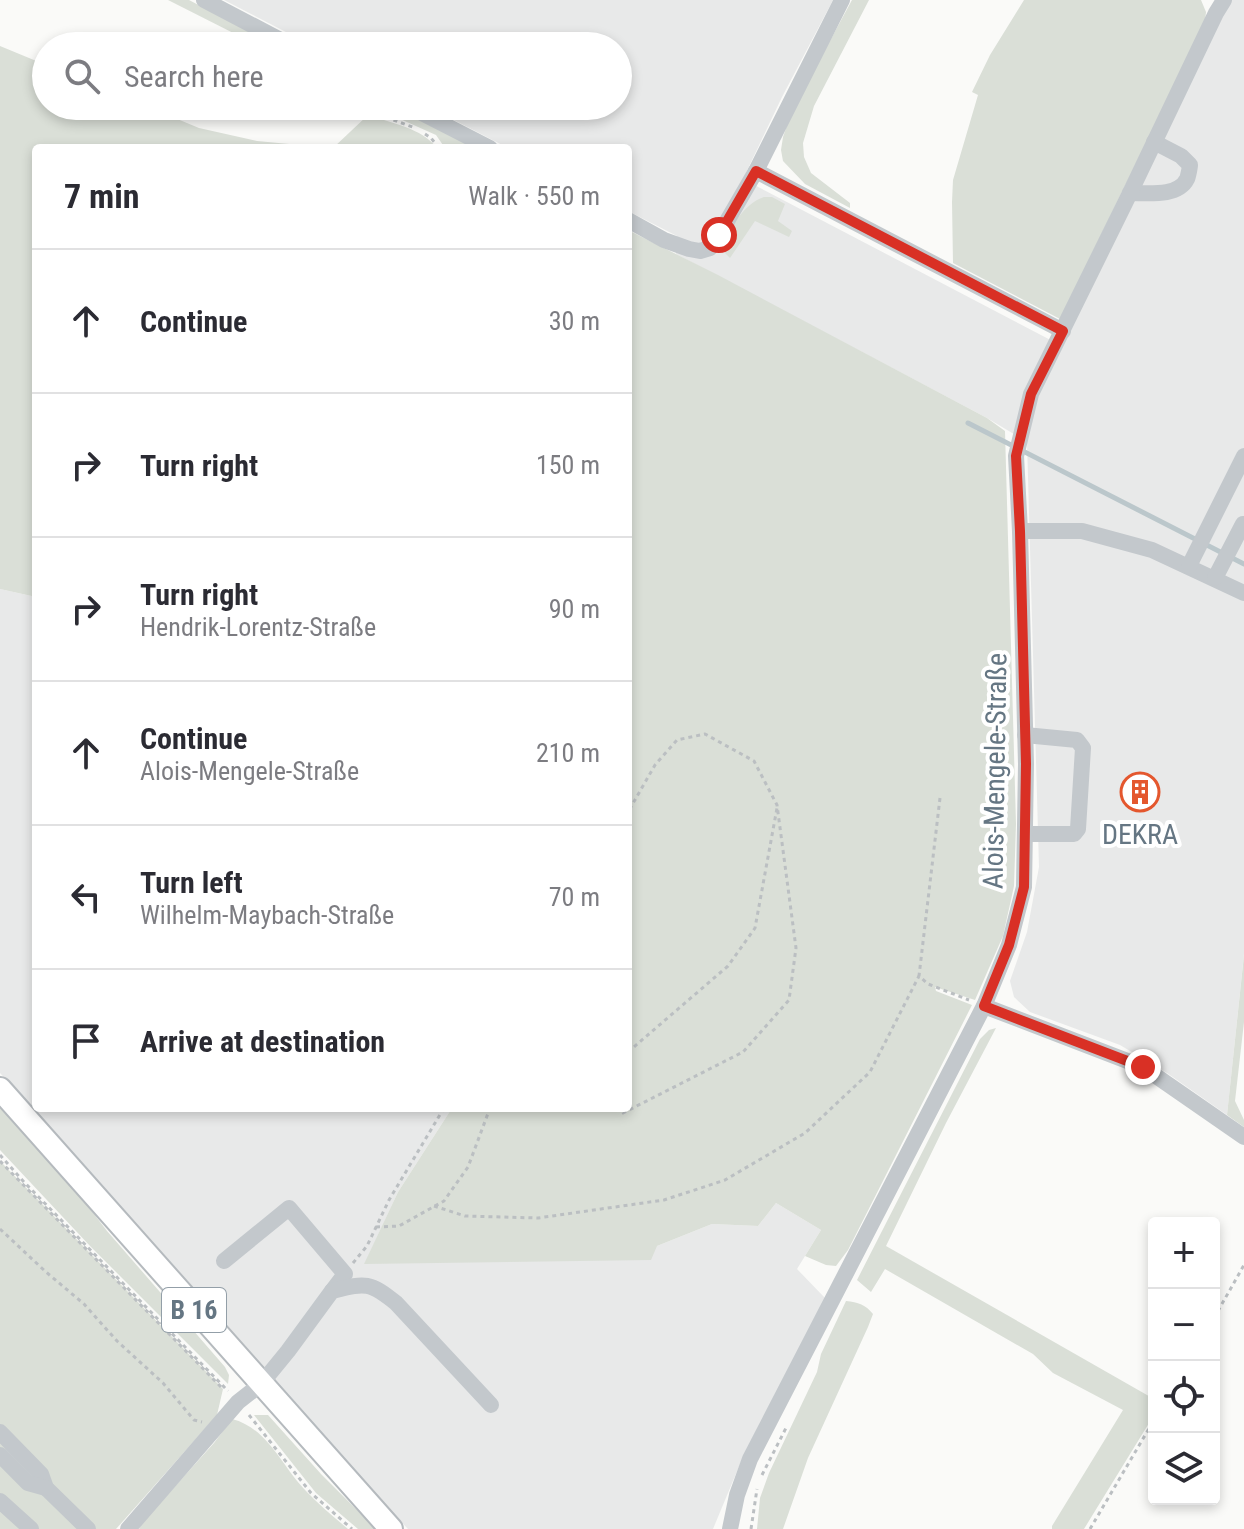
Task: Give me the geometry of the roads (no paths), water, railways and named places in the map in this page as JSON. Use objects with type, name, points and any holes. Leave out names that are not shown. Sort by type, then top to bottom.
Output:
[{"type":"main road","name":"B 16","points":[[0,1089],[391,1529]]},
{"type":"street","points":[[204,0],[265,32]]},
{"type":"street","points":[[632,222],[664,240],[689,249],[700,251],[710,248],[756,171],[842,0]]},
{"type":"street","name":"Alois-Mengele-Straße","points":[[730,1529],[737,1495],[750,1459],[984,1006],[1009,945],[1024,887],[1025,834],[1016,456],[1031,394],[1224,0]]},
{"type":"street","points":[[435,120],[482,144]]},
{"type":"street","points":[[1130,193],[1177,190],[1188,178],[1190,165],[1181,156],[1154,142]]},
{"type":"street","points":[[756,171],[1063,331]]},
{"type":"street","points":[[1189,566],[1244,456]]},
{"type":"street","points":[[1215,578],[1243,524]]},
{"type":"street","points":[[1020,531],[1082,531],[1152,550],[1244,593]]},
{"type":"street","points":[[1025,735],[1077,740],[1083,748],[1078,829],[1074,834],[1025,834]]},
{"type":"street","points":[[984,1006],[1143,1067],[1244,1137]]},
{"type":"street","points":[[128,1529],[238,1402],[261,1384],[345,1274],[289,1208],[224,1261]]},
{"type":"street","points":[[332,1291],[363,1284],[379,1289],[396,1303],[491,1405]]},
{"type":"street","points":[[0,1432],[41,1474],[46,1488],[88,1529]]},
{"type":"street","points":[[0,1455],[28,1483],[46,1488]]},
{"type":"street","points":[[0,1501],[31,1529]]},
{"type":"waterway","points":[[968,423],[1244,564]]},
{"type":"place","name":"DEKRA","points":[[1140,792]]}]
